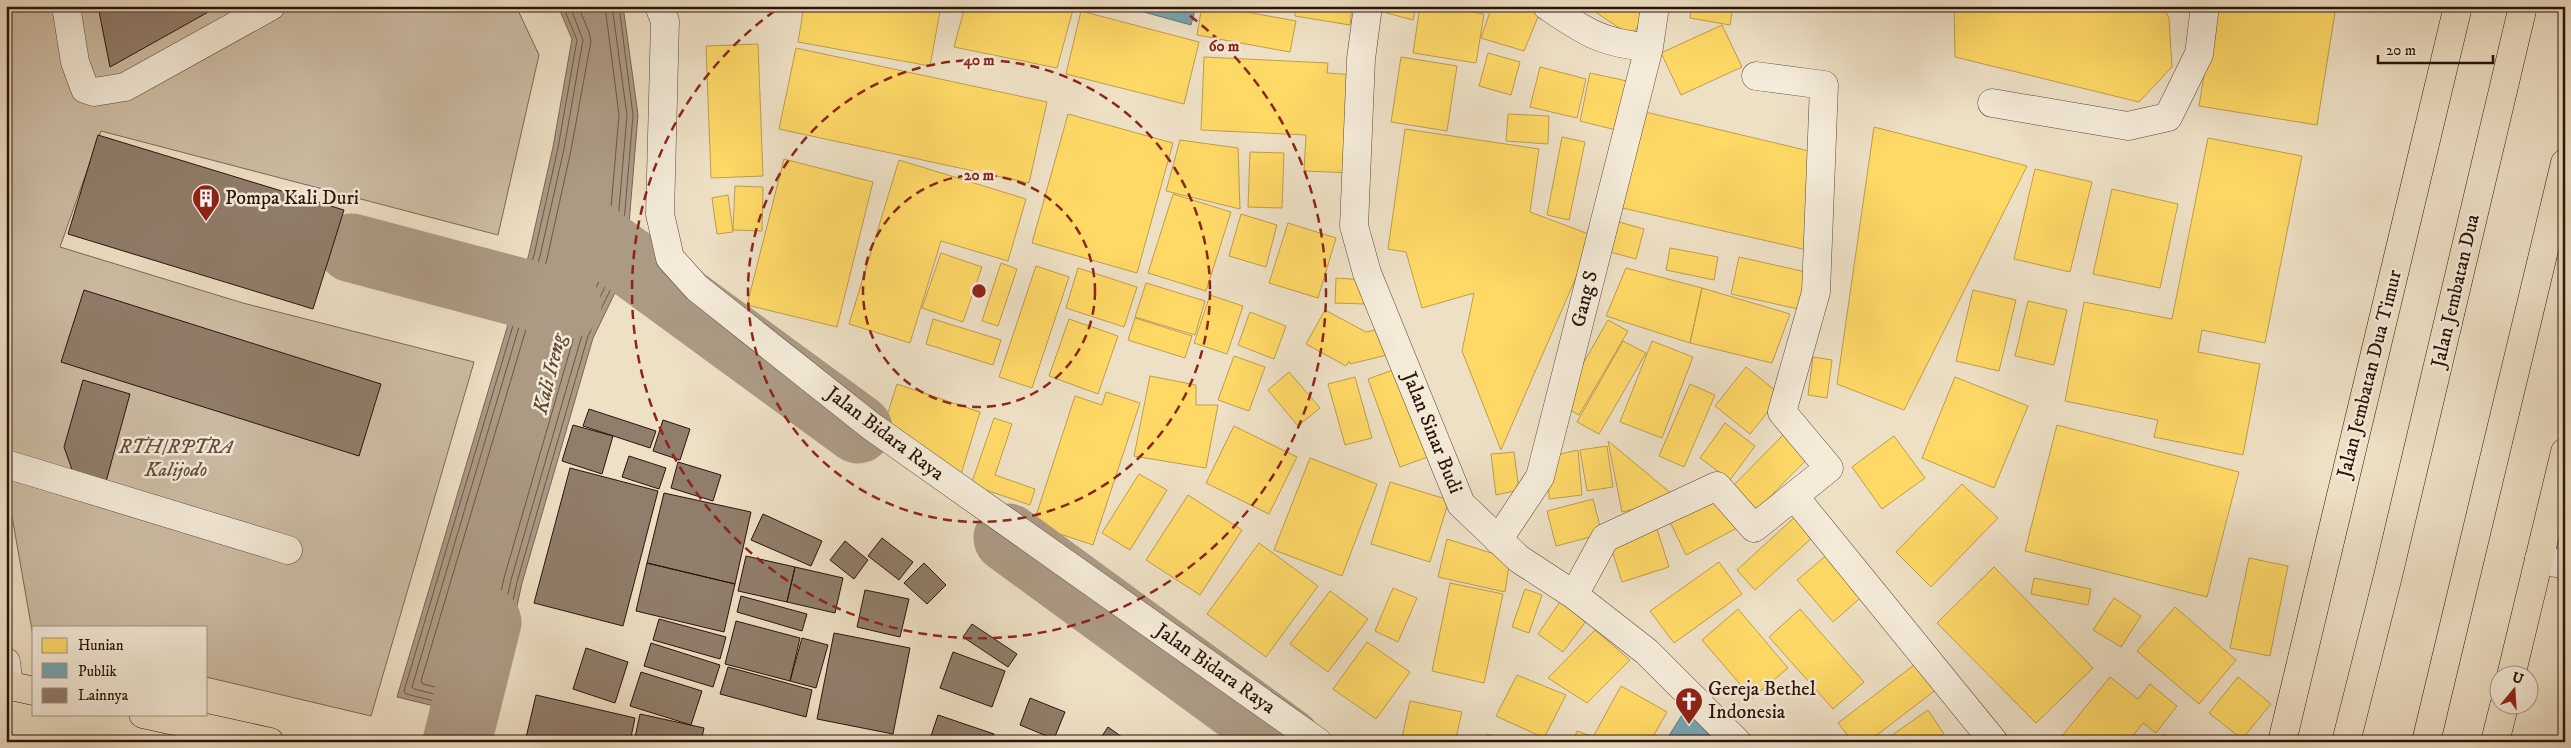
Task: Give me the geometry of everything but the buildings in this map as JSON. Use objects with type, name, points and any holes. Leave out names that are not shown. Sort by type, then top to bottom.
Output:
[{"type":"main road","name":"Jalan Jembatan Dua Timur","points":[[2282,742],[2458,6]]},
{"type":"main road","name":"Jalan Jembatan Dua","points":[[2346,742],[2388,576],[2524,6]]},
{"type":"main road","points":[[2426,742],[2565,163]]},
{"type":"main road","points":[[2515,666],[2552,562],[2565,452]]},
{"type":"main road","points":[[152,716],[270,742]]},
{"type":"main road","points":[[2496,742],[2502,716]]},
{"type":"street","points":[[66,6],[79,77],[85,89],[94,92],[125,87],[271,6]]},
{"type":"street","name":"Jalan Bidara Raya","points":[[659,6],[665,21],[660,214],[670,258],[697,288],[871,426],[1318,742]]},
{"type":"street","name":"Jalan Sinar Budi","points":[[1368,6],[1361,59],[1354,226],[1368,273],[1461,504],[1519,559],[1574,596],[1647,652],[1737,742]]},
{"type":"street","points":[[1547,6],[1570,24],[1599,38],[1649,47]]},
{"type":"street","name":"Gang S","points":[[1498,540],[1540,477],[1649,47],[1655,6]]},
{"type":"street","points":[[1992,103],[2128,126],[2168,117],[2198,54],[2205,6]]},
{"type":"street","points":[[1574,596],[1605,538],[1717,486],[1754,528],[1829,468],[1782,412],[1816,292],[1824,85],[1756,76]]},
{"type":"street","points":[[6,464],[288,550]]},
{"type":"street","points":[[1794,496],[1994,742]]},
{"type":"green space","name":"RTH/RPTRA Kalijodo","points":[[6,6],[516,6],[539,55],[498,235],[101,131],[60,247],[243,303],[474,362],[371,716],[208,677],[208,626],[32,626],[32,630],[6,482]]},
{"type":"water","points":[[558,6],[623,6],[638,115],[625,272],[593,338],[522,583],[492,720],[397,697],[529,254],[553,147],[572,39]]},
{"type":"waterway","points":[[590,233],[858,429]]},
{"type":"waterway","points":[[352,248],[567,305]]},
{"type":"waterway","points":[[1008,538],[1287,742]]},
{"type":"waterway","name":"Kali Ireng","points":[[457,742],[487,622]]},
{"type":"place","name":"Pompa Kali Duri","points":[[206,222]]},
{"type":"place","name":"Gereja Bethel Indonesia","points":[[1689,725]]}]
